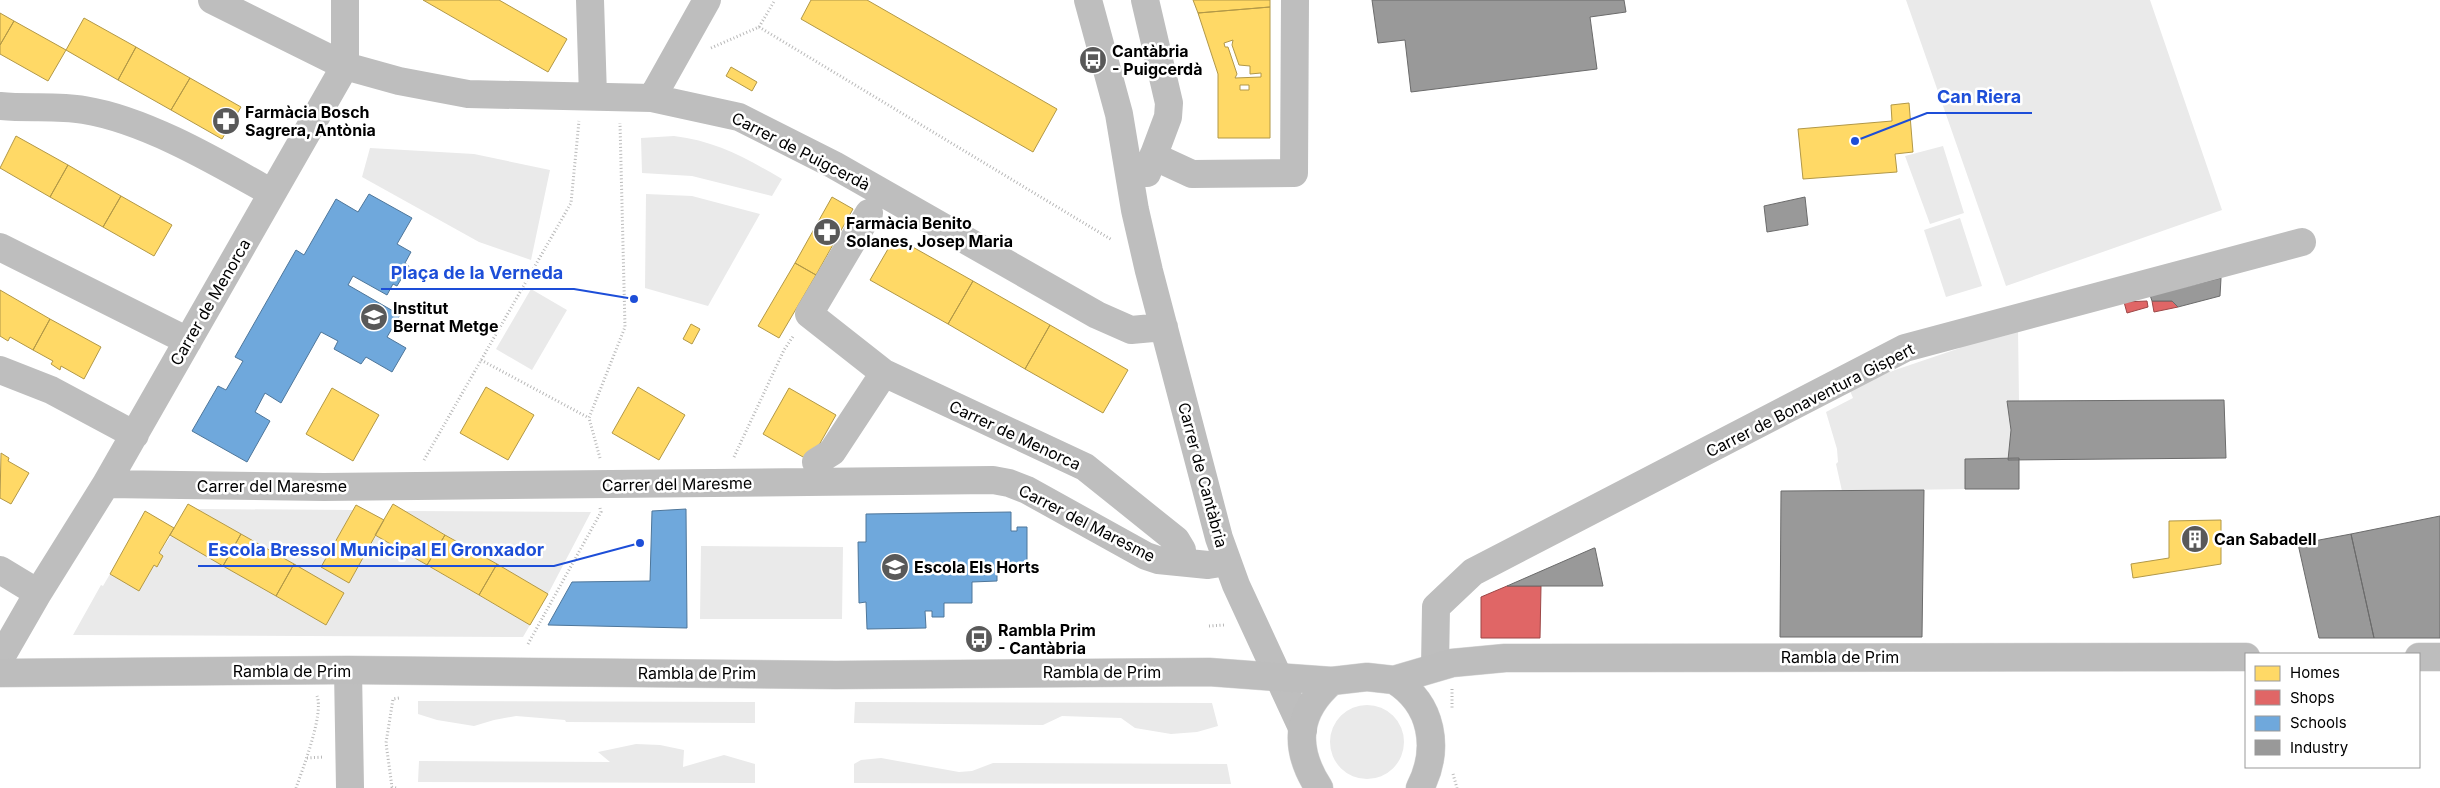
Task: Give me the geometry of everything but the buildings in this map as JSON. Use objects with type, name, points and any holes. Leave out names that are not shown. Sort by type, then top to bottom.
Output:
[{"type":"main road","name":"Rambla de Prim","points":[[0,673],[348,670],[826,675],[1209,672],[1332,681],[1367,677],[1394,680],[1434,667],[1505,658],[2245,657]]},
{"type":"main road","points":[[2420,657],[2440,657]]},
{"type":"main road","points":[[1426,716],[1434,667]]},
{"type":"main road","points":[[1394,680],[1410,692],[1420,703],[1426,716],[1432,752],[1425,778],[1420,788]]},
{"type":"main road","points":[[1312,782],[1304,752],[1302,730],[1306,712],[1313,698],[1332,681]]},
{"type":"street","name":"Carrer de Puigcerdà","points":[[212,0],[345,66],[399,81],[468,94],[586,107],[652,98],[739,117],[834,165],[1097,315],[1131,330],[1164,327]]},
{"type":"street","name":"Carrer de Menorca","points":[[0,659],[38,593],[135,435],[345,66],[345,0]]},
{"type":"street","points":[[586,107],[590,0]]},
{"type":"street","points":[[652,98],[707,0]]},
{"type":"street","name":"Carrer de Cantàbria","points":[[1088,0],[1119,114],[1135,210],[1164,327],[1227,562],[1302,730]]},
{"type":"street","points":[[1135,210],[1168,117],[1169,103],[1145,0]]},
{"type":"street","points":[[1153,156],[1192,174],[1294,173],[1295,0]]},
{"type":"street","points":[[0,106],[84,110],[120,118],[209,159],[272,193]]},
{"type":"street","points":[[808,314],[869,213]]},
{"type":"street","name":"Carrer de Bonaventura Gispert","points":[[1434,667],[1436,607],[1473,572],[1905,348],[2302,242]]},
{"type":"street","points":[[0,247],[188,341]]},
{"type":"street","name":"Carrer de Menorca","points":[[808,314],[884,373],[1085,467],[1176,540],[1182,550]]},
{"type":"street","points":[[0,370],[51,390],[135,435]]},
{"type":"street","points":[[816,462],[832,452],[884,373]]},
{"type":"street","name":"Carrer del Maresme","points":[[106,484],[332,487],[993,480],[1009,483],[1027,490],[1134,550],[1158,560],[1208,565],[1227,562]]},
{"type":"street","points":[[0,570],[38,593]]},
{"type":"street","points":[[348,670],[350,788]]},
{"type":"path","points":[[708,49],[759,27],[775,0]]},
{"type":"path","points":[[759,27],[1112,240]]},
{"type":"path","points":[[424,460],[571,203],[586,107]]},
{"type":"path","points":[[602,463],[589,418],[625,327],[620,123]]},
{"type":"path","points":[[732,461],[784,350],[808,314]]},
{"type":"path","points":[[481,360],[589,418]]},
{"type":"path","points":[[528,644],[600,512],[600,502]]},
{"type":"path","points":[[1209,626],[1225,625]]},
{"type":"path","name":"Rambla de Prim","points":[[296,788],[307,758],[318,696]]},
{"type":"path","points":[[396,788],[392,787],[386,743],[393,699],[408,698]]},
{"type":"path","points":[[378,756],[387,756]]},
{"type":"path","points":[[307,758],[332,757]]},
{"type":"shaded area","points":[[1906,0],[2150,0],[2222,210],[2006,286]]},
{"type":"shaded area","points":[[674,136],[717,146],[743,157],[782,179],[772,196],[692,176],[642,173],[641,138]]},
{"type":"shaded area","points":[[1943,146],[1964,213],[1930,224],[1905,156]]},
{"type":"shaded area","points":[[370,148],[474,154],[550,170],[531,260],[479,242],[362,177]]},
{"type":"shaded area","points":[[646,194],[692,196],[760,214],[708,306],[645,288]]},
{"type":"shaded area","points":[[1960,218],[1982,286],[1946,297],[1924,230]]},
{"type":"shaded area","points":[[531,289],[567,310],[532,370],[496,349]]},
{"type":"shaded area","points":[[2018,329],[2019,401],[2007,401],[2011,430],[2008,458],[1965,459],[1965,489],[1842,491],[1836,464],[1838,462],[1837,449],[1826,412],[1853,398],[1848,386],[1960,348],[1961,343]]},
{"type":"shaded area","points":[[197,509],[353,510],[321,567],[349,583],[376,536],[530,625],[523,637],[73,635],[101,585],[103,586],[110,574],[139,590],[154,565],[157,566],[163,556],[159,553],[171,536],[327,624],[344,593]]},
{"type":"shaded area","points":[[405,511],[591,512],[548,594]]},
{"type":"shaded area","points":[[701,546],[843,547],[842,619],[700,619]]},
{"type":"shaded area","points":[[418,701],[755,702],[755,723],[566,722],[565,720],[516,716],[474,726],[437,720],[418,714]]},
{"type":"shaded area","points":[[855,702],[1212,703],[1218,726],[1197,732],[1171,734],[1135,728],[1121,718],[1062,716],[1043,725],[854,723]]},
{"type":"shaded area","points":[[1360,705],[1374,705],[1388,711],[1398,721],[1404,735],[1404,749],[1398,763],[1388,773],[1374,779],[1360,779],[1346,773],[1336,763],[1330,749],[1330,735],[1336,721],[1346,711]]},
{"type":"shaded area","points":[[636,744],[660,745],[684,750],[683,767],[724,755],[755,764],[755,783],[418,782],[419,761],[610,762],[598,752]]},
{"type":"shaded area","points":[[881,758],[959,772],[972,771],[993,763],[1227,764],[1231,784],[854,783],[854,764],[861,760]]},
{"type":"place","name":"Cantàbria - Puigcerdà","points":[[1093,60]]},
{"type":"place","name":"Farmàcia Bosch Sagrera, Antònia","points":[[226,121]]},
{"type":"place","name":"Can Riera","points":[[1855,141]]},
{"type":"place","name":"Farmàcia Benito Solanes, Josep Maria","points":[[827,232]]},
{"type":"place","name":"Plaça de la Verneda","points":[[634,299]]},
{"type":"place","name":"Institut Bernat Metge","points":[[374,317]]},
{"type":"place","name":"Can Sabadell","points":[[2195,539]]},
{"type":"place","name":"Escola Bressol Municipal El Gronxador","points":[[640,543]]},
{"type":"place","name":"Escola Els Horts","points":[[895,567]]},
{"type":"place","name":"Rambla Prim - Cantàbria","points":[[979,639]]}]
